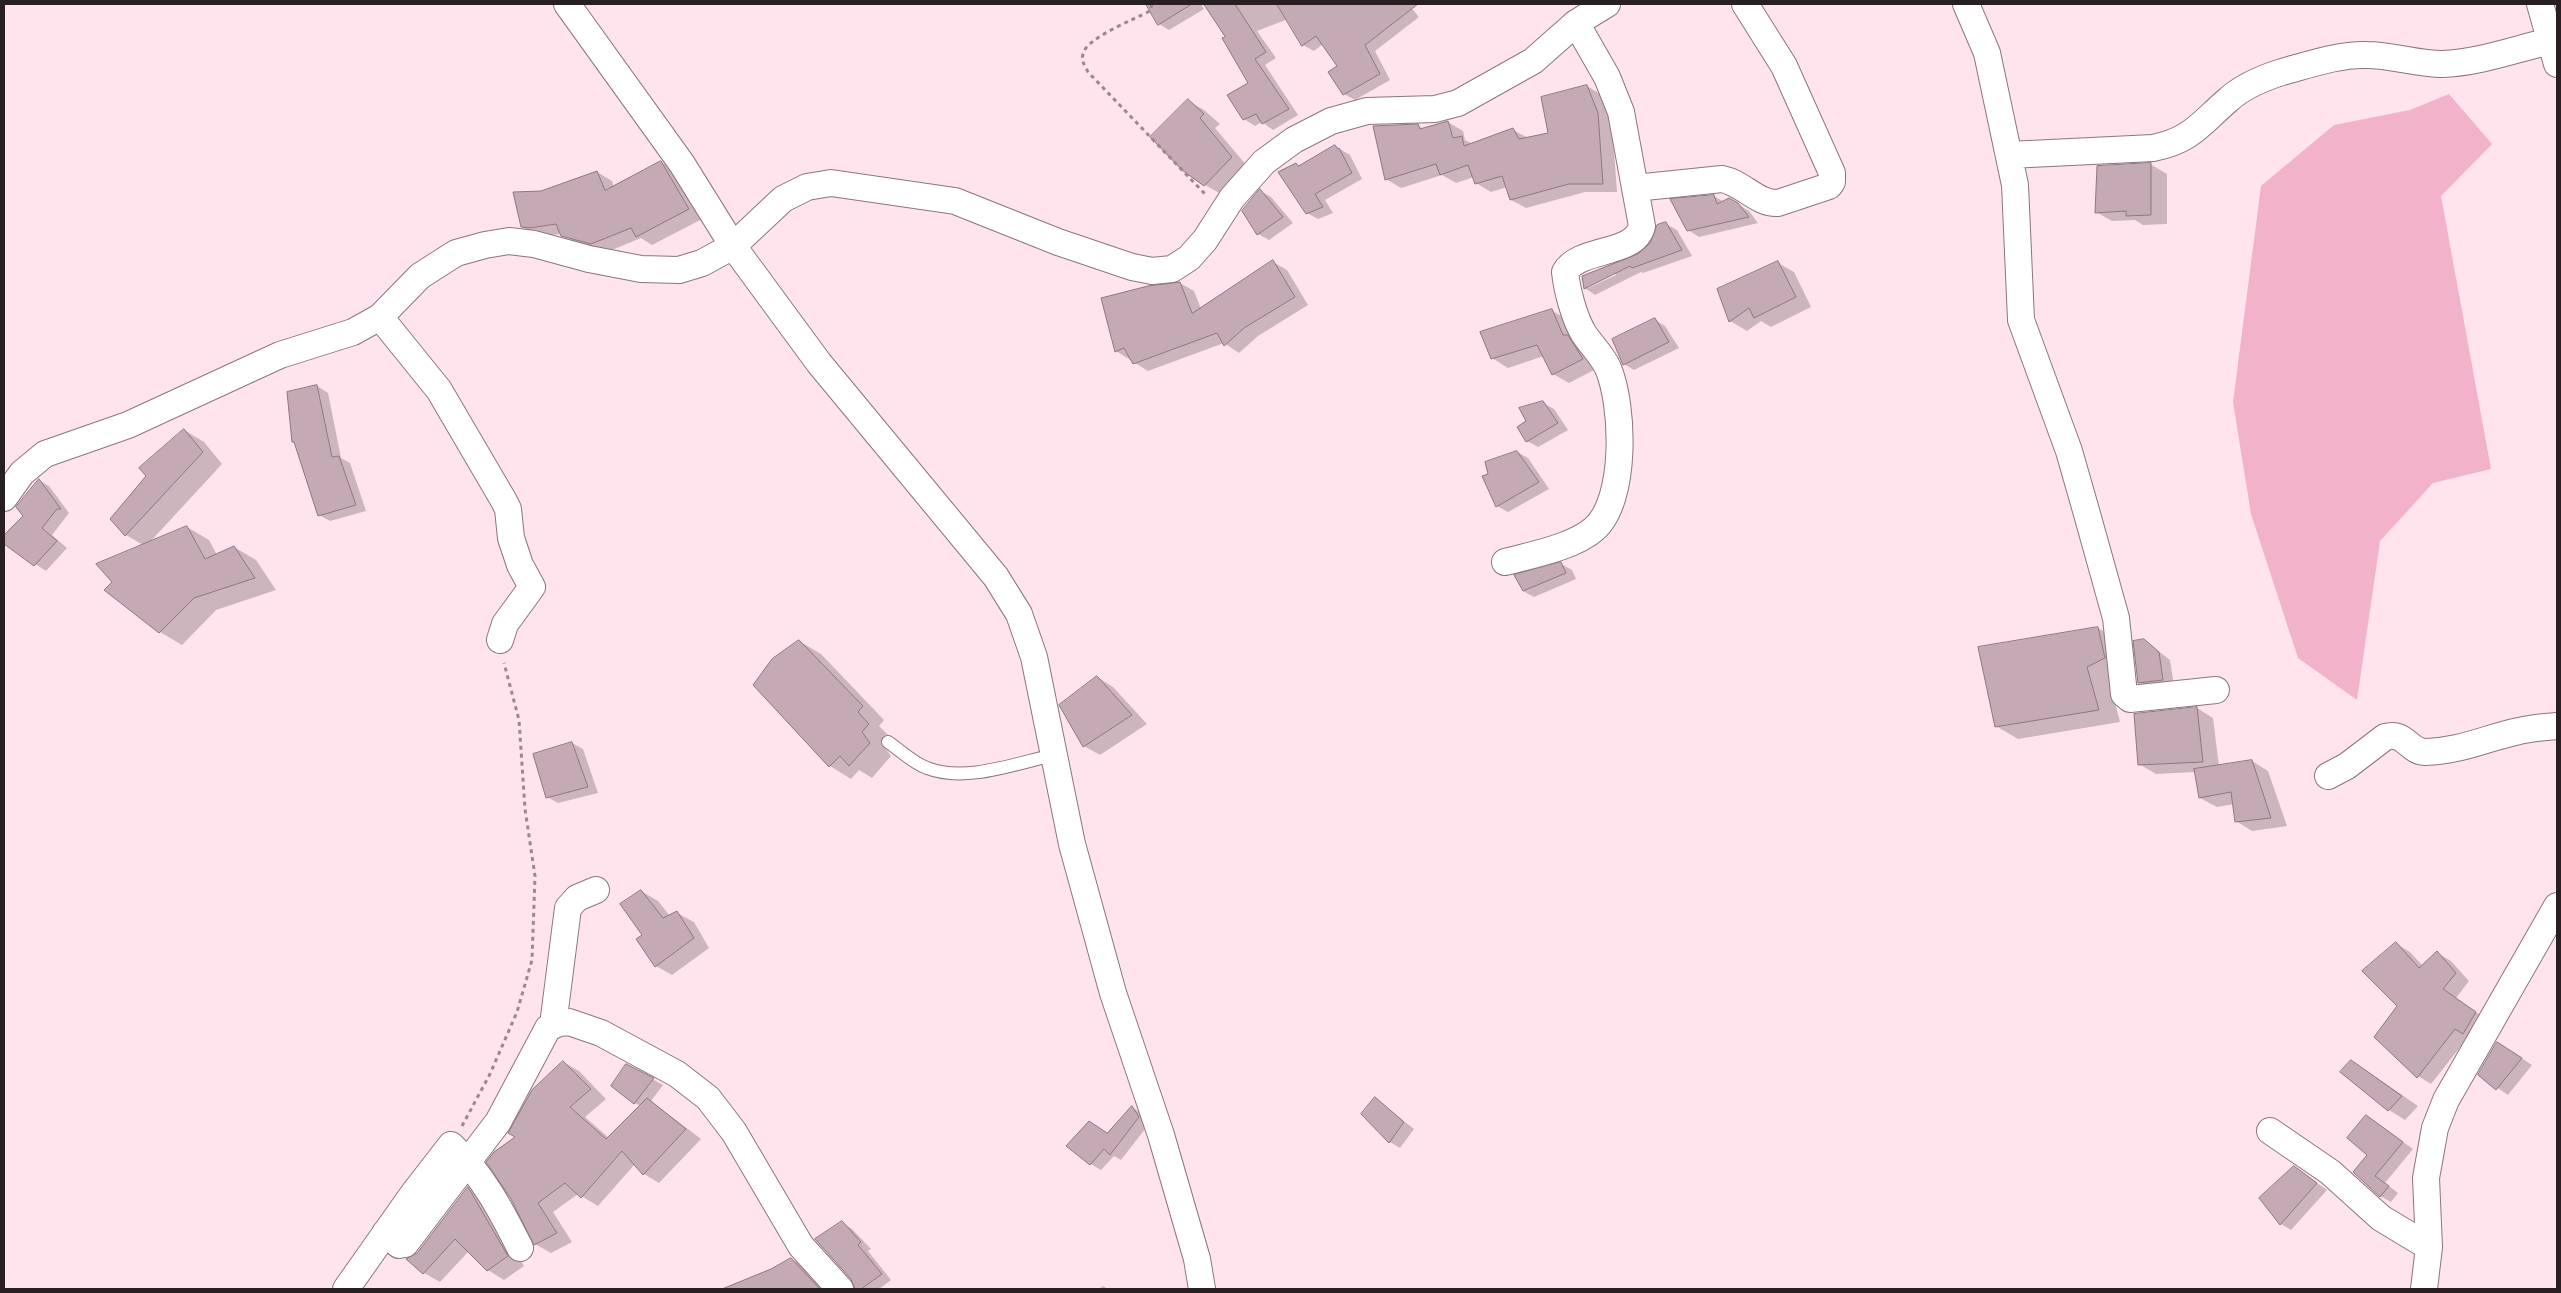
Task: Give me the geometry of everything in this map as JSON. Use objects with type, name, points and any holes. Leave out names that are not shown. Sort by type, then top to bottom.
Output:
[{"type":"street","points":[[567,4],[682,164],[733,246],[820,363],[996,577],[1019,614],[1034,657],[1072,844],[1113,993],[1161,1135],[1197,1259],[1202,1289]]},
{"type":"street","points":[[4,498],[22,473],[44,454],[128,425],[280,355],[354,332],[380,317],[420,276],[456,253],[484,245],[509,241],[534,244],[589,259],[632,267],[680,270],[702,263],[733,246],[783,199],[807,187],[831,183],[955,201],[1058,242],[1152,271],[1172,269],[1190,258],[1205,240],[1232,198],[1264,162],[1294,140],[1331,121],[1366,111],[1435,109],[1458,103],[1533,62],[1576,23],[1607,4]]},
{"type":"street","points":[[1635,188],[1722,179],[1732,181],[1762,200],[1771,203],[1787,200],[1829,186],[1832,182],[1832,174],[1784,66],[1745,4]]},
{"type":"street","points":[[1966,4],[1987,54],[2009,155],[2016,202],[2021,320],[2069,451],[2116,618],[2124,694],[2130,699],[2216,690]]},
{"type":"street","points":[[2009,155],[2153,148],[2168,144],[2194,132],[2228,99],[2250,85],[2280,73],[2352,55],[2378,55],[2444,64],[2554,52],[2540,4]]},
{"type":"street","points":[[1505,562],[1586,535],[1600,523],[1610,508],[1614,494],[1620,422],[1616,392],[1601,354],[1582,328],[1565,272],[1577,261],[1625,244],[1642,229],[1621,112],[1599,62],[1576,23]]},
{"type":"street","points":[[380,317],[438,390],[508,509],[511,538],[520,565],[532,586],[505,624],[500,640]]},
{"type":"street","points":[[2328,776],[2347,766],[2385,737],[2391,735],[2401,737],[2414,748],[2424,752],[2463,748],[2519,730],[2557,726]]},
{"type":"street","points":[[553,1025],[568,908],[577,898],[596,890]]},
{"type":"street","points":[[2424,1289],[2429,1247],[2426,1178],[2435,1128],[2446,1100],[2557,906]]},
{"type":"street","points":[[346,1289],[391,1238],[405,1244],[459,1153],[509,1105],[543,1034],[553,1025],[569,1022],[601,1033],[677,1074],[708,1098],[734,1132],[801,1246],[840,1289]]},
{"type":"street","points":[[2270,1131],[2330,1172],[2380,1218],[2429,1247]]},
{"type":"street","points":[[459,1153],[496,1200],[520,1248]]},
{"type":"lane","points":[[888,742],[927,768],[952,772],[973,772],[1054,755]]},
{"type":"path","points":[[1152,4],[1150,11],[1090,42],[1083,52],[1082,61],[1088,72],[1223,212]]},
{"type":"path","points":[[459,1153],[517,1012],[532,960],[535,876],[525,809],[519,720],[502,658],[500,640]]},
{"type":"shaded area","points":[[2449,94],[2492,144],[2441,196],[2491,469],[2433,483],[2380,541],[2357,700],[2298,658],[2251,514],[2233,402],[2261,186],[2334,125],[2410,110]]},
{"type":"building","points":[[1146,4],[1192,4],[1158,25]]},
{"type":"building","points":[[1204,4],[1235,4],[1266,52],[1255,59],[1289,109],[1262,124],[1256,114],[1243,120],[1227,95],[1248,83],[1222,38],[1225,37]]},
{"type":"building","points":[[1277,4],[1418,4],[1365,45],[1380,74],[1343,95],[1328,72],[1337,66],[1316,36],[1302,46]]},
{"type":"building","points":[[1587,85],[1598,113],[1603,184],[1569,184],[1510,200],[1502,176],[1475,184],[1468,165],[1440,175],[1436,164],[1385,180],[1373,126],[1418,124],[1420,129],[1448,121],[1453,138],[1462,136],[1464,146],[1513,128],[1519,139],[1548,133],[1541,97]]},
{"type":"building","points":[[1188,99],[1204,114],[1200,118],[1232,157],[1204,186],[1182,170],[1150,137]]},
{"type":"building","points":[[1335,145],[1339,148],[1352,173],[1315,194],[1323,207],[1306,214],[1278,172],[1296,163],[1298,166]]},
{"type":"building","points":[[661,161],[689,209],[636,237],[631,228],[591,244],[561,236],[556,224],[530,228],[521,227],[513,192],[541,191],[597,171],[605,190]]},
{"type":"building","points":[[2151,163],[2151,215],[2126,216],[2126,211],[2095,213],[2097,166]]},
{"type":"building","points":[[1260,189],[1283,217],[1257,235],[1242,211]]},
{"type":"building","points":[[1714,195],[1717,204],[1729,198],[1738,203],[1749,217],[1687,231],[1670,199]]},
{"type":"building","points":[[1666,222],[1682,250],[1632,268],[1630,266],[1584,289],[1582,276],[1638,254],[1650,243],[1657,225]]},
{"type":"building","points":[[1273,260],[1295,297],[1244,328],[1224,346],[1217,333],[1133,364],[1124,348],[1115,352],[1101,298],[1148,286],[1180,282],[1192,313]]},
{"type":"building","points":[[1778,261],[1796,297],[1754,318],[1749,308],[1729,322],[1717,289]]},
{"type":"building","points":[[1552,309],[1563,335],[1568,335],[1583,359],[1552,375],[1537,345],[1491,359],[1480,332]]},
{"type":"building","points":[[1655,318],[1669,342],[1623,365],[1612,339]]},
{"type":"building","points":[[317,385],[332,457],[339,456],[356,505],[318,516],[294,442],[292,442],[287,392]]},
{"type":"building","points":[[1543,401],[1558,423],[1526,442],[1517,427],[1526,421],[1519,408]]},
{"type":"building","points":[[184,429],[203,452],[125,536],[110,519],[146,476],[139,468]]},
{"type":"building","points":[[1517,451],[1539,482],[1496,507],[1482,476],[1488,474],[1485,462]]},
{"type":"building","points":[[39,479],[61,509],[57,509],[42,528],[57,541],[34,566],[4,544],[4,535],[23,516],[16,507]]},
{"type":"building","points":[[187,526],[205,559],[234,546],[255,578],[194,598],[159,633],[104,590],[112,582],[96,564]]},
{"type":"building","points":[[1561,562],[1566,573],[1523,591],[1514,575]]},
{"type":"building","points":[[2098,627],[2105,658],[2087,667],[2099,710],[1995,727],[1978,647]]},
{"type":"building","points":[[2144,639],[2159,652],[2163,680],[2138,683],[2133,641]]},
{"type":"building","points":[[799,640],[863,706],[858,712],[869,724],[862,732],[870,743],[849,766],[840,756],[829,767],[753,685],[772,659]]},
{"type":"building","points":[[1097,676],[1132,715],[1083,747],[1059,705]]},
{"type":"building","points":[[2197,707],[2203,762],[2138,765],[2134,714]]},
{"type":"building","points":[[572,742],[588,787],[546,798],[533,754]]},
{"type":"building","points":[[2252,760],[2271,818],[2235,822],[2231,792],[2199,798],[2194,769]]},
{"type":"building","points":[[641,890],[663,918],[677,911],[694,938],[655,967],[636,939],[642,935],[620,904]]},
{"type":"building","points":[[2396,942],[2419,968],[2437,951],[2456,973],[2443,989],[2476,1012],[2463,1034],[2455,1029],[2417,1078],[2374,1037],[2397,1006],[2362,971]]},
{"type":"building","points":[[2497,1042],[2522,1058],[2496,1090],[2478,1075]]},
{"type":"building","points":[[2351,1060],[2402,1096],[2388,1111],[2340,1072]]},
{"type":"building","points":[[563,1061],[591,1089],[570,1107],[606,1139],[647,1098],[686,1129],[643,1175],[622,1151],[581,1198],[565,1183],[538,1203],[557,1233],[534,1245],[511,1199],[486,1162],[494,1152],[515,1137],[508,1133],[532,1090]]},
{"type":"building","points":[[626,1064],[654,1078],[634,1104],[611,1086]]},
{"type":"building","points":[[1375,1097],[1404,1122],[1389,1143],[1361,1114]]},
{"type":"building","points":[[1132,1106],[1139,1117],[1110,1155],[1104,1149],[1090,1165],[1066,1146],[1089,1121],[1107,1133]]},
{"type":"building","points":[[2366,1115],[2403,1142],[2375,1176],[2389,1186],[2380,1197],[2353,1172],[2367,1155],[2347,1138]]},
{"type":"building","points":[[2294,1166],[2317,1183],[2280,1225],[2259,1198]]},
{"type":"building","points":[[468,1187],[508,1256],[487,1271],[455,1239],[423,1274],[406,1259],[417,1253]]},
{"type":"building","points":[[842,1221],[861,1242],[858,1245],[882,1274],[861,1289],[855,1289],[851,1279],[815,1239]]},
{"type":"building","points":[[791,1258],[820,1289],[722,1289],[771,1269]]}]
